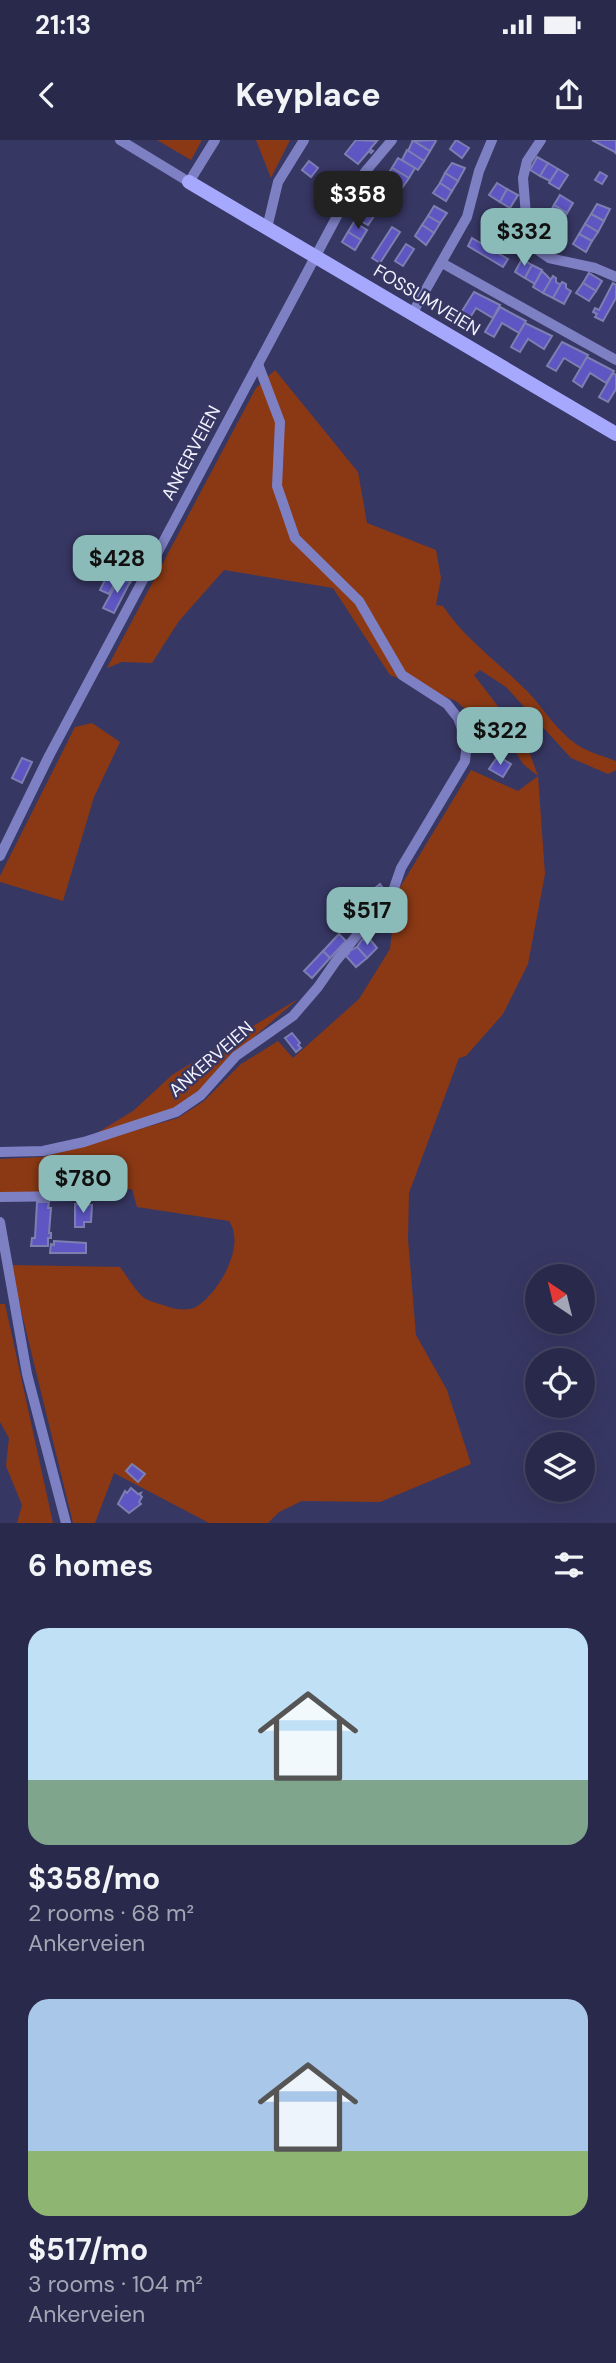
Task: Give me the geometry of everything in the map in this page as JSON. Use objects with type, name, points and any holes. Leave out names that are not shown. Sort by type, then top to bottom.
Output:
[{"type":"street","points":[[120,140],[189,182],[215,140]]},
{"type":"street","points":[[267,228],[278,182],[304,140]]},
{"type":"street","name":"ANKERVEIEN","points":[[0,856],[49,756],[344,203],[392,140]]},
{"type":"street","points":[[412,314],[467,217],[479,171],[492,140]]},
{"type":"street","points":[[541,140],[527,161],[523,178],[527,228],[533,246],[549,258],[595,268],[616,278]]},
{"type":"street","name":"FOSSUMVEIEN","points":[[189,182],[616,434]]},
{"type":"street","points":[[442,263],[616,359]]},
{"type":"street","name":"ANKERVEIEN","points":[[0,1152],[43,1151],[84,1142],[176,1112],[201,1095],[236,1056],[293,1016],[318,987],[393,891],[401,868],[465,761],[467,742],[447,704],[402,675],[359,601],[295,538],[277,486],[280,422],[258,364]]},
{"type":"street","points":[[0,1197],[73,1196]]},
{"type":"street","points":[[0,1222],[6,1291],[66,1523]]},
{"type":"shaded area","points":[[157,140],[202,140],[191,160]]},
{"type":"shaded area","points":[[256,140],[290,140],[271,178]]},
{"type":"shaded area","points":[[275,370],[358,472],[367,523],[436,550],[441,578],[436,605],[443,606],[472,641],[528,692],[569,738],[585,749],[616,761],[616,770],[608,774],[571,758],[506,687],[480,670],[474,675],[526,743],[538,776],[523,764],[511,745],[492,733],[456,701],[390,675],[333,588],[224,570],[179,621],[152,663],[122,662],[107,668],[256,388]]},
{"type":"shaded area","points":[[92,723],[120,742],[94,797],[63,901],[0,882],[0,876],[75,727]]},
{"type":"shaded area","points":[[471,770],[518,791],[538,776],[545,874],[528,964],[503,1014],[466,1056],[459,1058],[409,1193],[408,1239],[416,1335],[447,1390],[471,1464],[380,1502],[302,1501],[279,1512],[268,1523],[209,1523],[114,1473],[95,1523],[73,1523],[10,1265],[120,1267],[145,1298],[172,1308],[190,1309],[207,1298],[222,1278],[233,1254],[233,1231],[229,1221],[137,1207],[132,1189],[0,1193],[0,1159],[42,1157],[178,1118],[204,1101],[241,1064],[278,1041],[293,1058],[359,999],[390,949],[396,894]]},
{"type":"shaded area","points":[[298,999],[233,1055],[197,1093],[174,1109],[92,1136],[133,1111],[172,1075]]},
{"type":"shaded area","points":[[0,1304],[5,1304],[53,1523],[17,1523],[22,1505],[6,1466],[9,1438],[0,1422]]},
{"type":"building","points":[[356,140],[377,141],[370,149],[373,151],[369,151],[358,164],[345,154]]},
{"type":"building","points":[[413,140],[430,151],[424,161],[408,151]]},
{"type":"building","points":[[435,140],[430,151],[414,141]]},
{"type":"building","points":[[456,140],[469,148],[462,158],[450,149]]},
{"type":"building","points":[[592,140],[616,140],[616,154],[615,152]]},
{"type":"building","points":[[407,150],[424,161],[418,170],[402,160]]},
{"type":"building","points":[[537,157],[548,163],[540,176],[530,170]]},
{"type":"building","points":[[398,158],[415,168],[409,178],[392,168]]},
{"type":"building","points":[[309,161],[318,168],[311,177],[302,170]]},
{"type":"building","points":[[452,163],[465,168],[458,181],[445,173]]},
{"type":"building","points":[[548,163],[558,169],[550,181],[540,176]]},
{"type":"building","points":[[392,168],[409,178],[402,188],[385,178]]},
{"type":"building","points":[[558,169],[568,175],[559,189],[549,183]]},
{"type":"building","points":[[600,172],[607,176],[602,184],[595,180]]},
{"type":"building","points":[[445,173],[458,181],[452,191],[440,183]]},
{"type":"building","points":[[331,175],[343,182],[334,194],[325,187]]},
{"type":"building","points":[[440,183],[452,191],[446,201],[433,193]]},
{"type":"building","points":[[497,183],[507,189],[500,202],[489,195]]},
{"type":"building","points":[[376,185],[388,193],[382,203],[369,196]]},
{"type":"building","points":[[507,189],[518,195],[510,208],[500,202]]},
{"type":"building","points":[[560,195],[573,203],[567,213],[554,205]]},
{"type":"building","points":[[369,196],[382,203],[376,213],[363,205]]},
{"type":"building","points":[[597,204],[610,209],[604,221],[591,214]]},
{"type":"building","points":[[363,205],[376,213],[368,225],[356,218]]},
{"type":"building","points":[[554,205],[567,213],[561,223],[548,216]]},
{"type":"building","points":[[434,206],[447,213],[440,223],[428,216]]},
{"type":"building","points":[[591,214],[604,221],[598,232],[585,224]]},
{"type":"building","points":[[428,216],[440,223],[434,233],[422,225]]},
{"type":"building","points":[[548,216],[561,223],[555,233],[542,225]]},
{"type":"building","points":[[501,220],[512,227],[502,243],[492,236]]},
{"type":"building","points":[[354,222],[367,230],[361,240],[348,232]]},
{"type":"building","points":[[585,224],[598,232],[592,241],[579,234]]},
{"type":"building","points":[[422,225],[434,233],[426,245],[415,236]]},
{"type":"building","points":[[542,225],[555,233],[549,243],[536,235]]},
{"type":"building","points":[[392,227],[400,232],[380,263],[372,258]]},
{"type":"building","points":[[512,227],[522,233],[514,245],[504,239]]},
{"type":"building","points":[[348,232],[361,240],[355,250],[342,242]]},
{"type":"building","points":[[579,234],[592,241],[586,252],[573,244]]},
{"type":"building","points":[[472,238],[508,259],[503,267],[468,246]]},
{"type":"building","points":[[406,244],[414,249],[403,266],[395,261]]},
{"type":"building","points":[[522,259],[532,265],[525,278],[515,272]]},
{"type":"building","points":[[532,265],[542,270],[535,284],[525,278]]},
{"type":"building","points":[[542,271],[551,280],[543,293],[533,287]]},
{"type":"building","points":[[589,273],[602,281],[596,291],[583,283]]},
{"type":"building","points":[[553,276],[561,285],[553,298],[543,293]]},
{"type":"building","points":[[562,282],[571,291],[564,304],[553,298]]},
{"type":"building","points":[[583,283],[596,291],[589,301],[576,293]]},
{"type":"building","points":[[613,283],[616,285],[616,298],[603,321],[595,317],[597,314],[593,312],[595,308],[599,310]]},
{"type":"building","points":[[474,292],[500,305],[493,318],[476,308],[468,321],[459,316]]},
{"type":"building","points":[[500,307],[526,321],[519,333],[502,323],[494,337],[485,332]]},
{"type":"building","points":[[525,323],[552,336],[544,349],[528,339],[520,352],[511,347]]},
{"type":"building","points":[[562,342],[588,355],[581,368],[564,358],[556,371],[547,366]]},
{"type":"building","points":[[587,357],[614,371],[606,383],[590,373],[582,387],[573,381]]},
{"type":"building","points":[[613,373],[616,375],[616,389],[608,402],[599,397]]},
{"type":"building","points":[[126,560],[139,566],[130,583],[118,576]]},
{"type":"building","points":[[120,577],[130,582],[114,613],[103,608]]},
{"type":"building","points":[[106,578],[115,583],[109,594],[100,590]]},
{"type":"building","points":[[498,741],[506,746],[500,754],[492,749]]},
{"type":"building","points":[[498,756],[511,764],[503,777],[489,769]]},
{"type":"building","points":[[22,758],[32,762],[22,783],[12,778]]},
{"type":"building","points":[[380,884],[386,892],[364,911],[357,903]]},
{"type":"building","points":[[339,934],[346,941],[330,958],[323,951]]},
{"type":"building","points":[[368,937],[377,948],[367,958],[357,947],[363,938],[364,940]]},
{"type":"building","points":[[357,947],[367,958],[356,967],[346,956]]},
{"type":"building","points":[[323,951],[330,958],[312,978],[304,971]]},
{"type":"building","points":[[292,1033],[300,1043],[298,1045],[301,1048],[296,1052],[285,1038]]},
{"type":"building","points":[[37,1202],[49,1202],[48,1208],[51,1208],[51,1238],[48,1238],[48,1246],[31,1246],[32,1238],[35,1238]]},
{"type":"building","points":[[75,1204],[92,1205],[91,1222],[84,1222],[84,1227],[75,1227]]},
{"type":"building","points":[[54,1241],[86,1243],[86,1253],[50,1253]]},
{"type":"building","points":[[132,1464],[145,1474],[138,1482],[126,1471]]},
{"type":"building","points":[[131,1488],[138,1494],[141,1493],[142,1497],[139,1502],[141,1504],[129,1513],[118,1504],[125,1491],[127,1493]]}]
